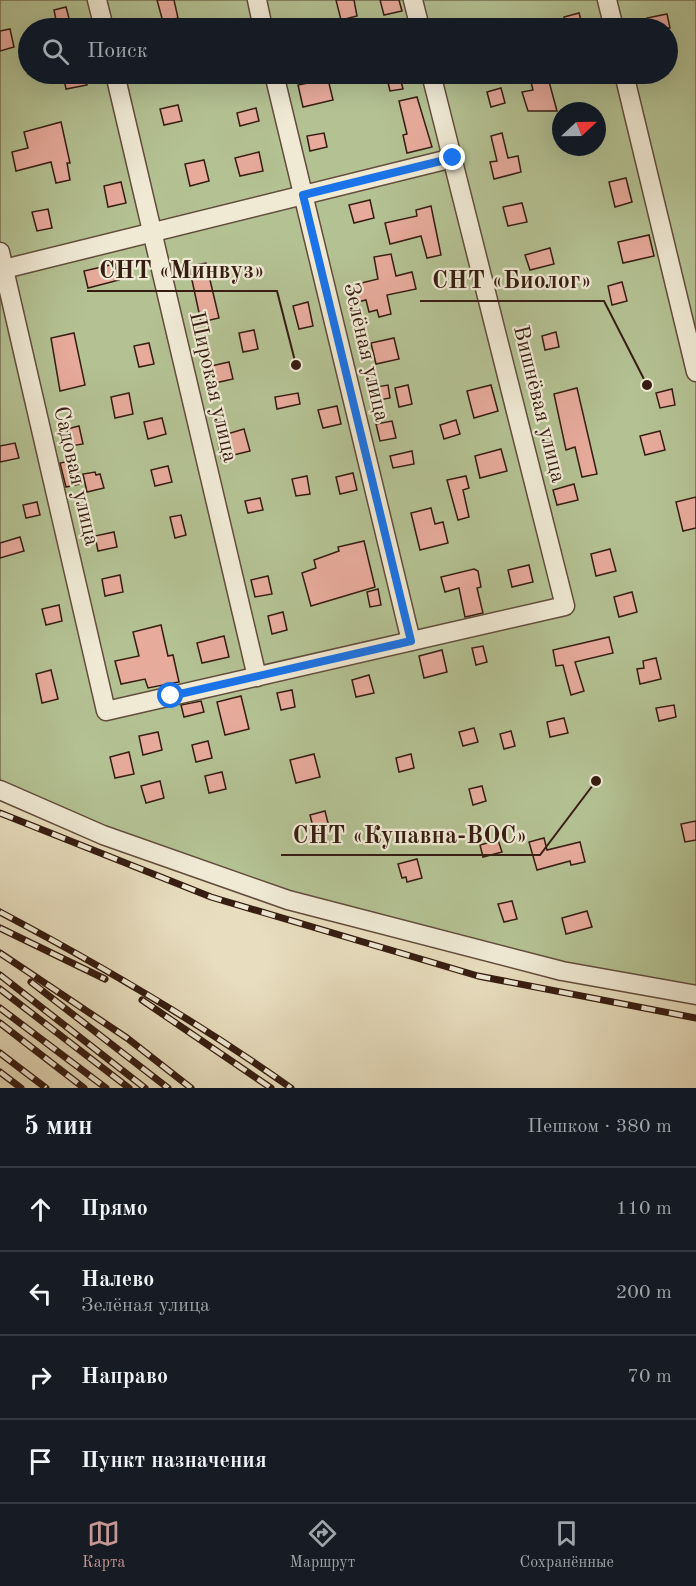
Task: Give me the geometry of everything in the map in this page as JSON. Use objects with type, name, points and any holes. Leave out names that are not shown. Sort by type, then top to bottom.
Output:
[{"type":"street","points":[[97,0],[102,18]]},
{"type":"street","points":[[257,0],[262,18]]},
{"type":"street","points":[[413,0],[418,18]]},
{"type":"street","points":[[607,0],[612,18]]},
{"type":"street","name":"Широкая улица","points":[[117,84],[257,677]]},
{"type":"street","name":"Зелёная улица","points":[[276,84],[411,641]]},
{"type":"street","name":"Вишнёвая улица","points":[[411,641],[565,606],[434,84]]},
{"type":"street","points":[[626,84],[696,372]]},
{"type":"street","points":[[1,264],[152,232],[453,158]]},
{"type":"street","name":"Садовая улица","points":[[1,264],[106,711],[257,677]]},
{"type":"street","points":[[257,677],[411,641]]},
{"type":"street","points":[[0,790],[103,835],[288,900],[562,970],[696,995]]},
{"type":"green space","points":[[0,0],[696,0],[696,995],[288,900],[0,790]]},
{"type":"building","points":[[157,0],[174,0],[178,18],[162,18]]},
{"type":"building","points":[[336,0],[354,0],[357,16],[340,18]]},
{"type":"building","points":[[380,0],[399,0],[402,11],[384,15]]},
{"type":"building","points":[[66,7],[69,18],[56,18],[54,10]]},
{"type":"building","points":[[579,13],[580,18],[564,18]]},
{"type":"building","points":[[667,14],[668,18],[647,18]]},
{"type":"building","points":[[10,29],[14,47],[0,51],[0,31]]},
{"type":"building","points":[[65,84],[87,84],[87,85],[66,89]]},
{"type":"building","points":[[329,84],[333,100],[303,107],[298,85]]},
{"type":"building","points":[[388,84],[402,84],[403,89],[390,91]]},
{"type":"building","points":[[532,84],[550,84],[555,102],[552,102],[552,111],[528,111],[522,92],[533,90]]},
{"type":"building","points":[[501,88],[505,103],[491,107],[487,92]]},
{"type":"building","points":[[417,97],[432,147],[407,153],[403,135],[407,134],[399,101]]},
{"type":"building","points":[[178,105],[182,121],[164,125],[160,109]]},
{"type":"building","points":[[256,108],[259,121],[240,126],[237,113]]},
{"type":"building","points":[[61,122],[70,163],[67,163],[70,180],[56,183],[51,162],[16,171],[12,152],[28,148],[24,132]]},
{"type":"building","points":[[324,133],[327,147],[310,151],[307,136]]},
{"type":"building","points":[[502,133],[508,158],[518,156],[521,172],[494,179],[490,162],[497,161],[491,136]]},
{"type":"building","points":[[259,152],[263,171],[240,176],[235,158]]},
{"type":"building","points":[[204,160],[209,181],[190,186],[185,164]]},
{"type":"building","points":[[626,178],[632,202],[615,207],[609,182]]},
{"type":"building","points":[[121,182],[126,203],[108,207],[104,186]]},
{"type":"building","points":[[370,200],[374,218],[354,223],[349,205]]},
{"type":"building","points":[[522,203],[527,222],[508,226],[503,207]]},
{"type":"building","points":[[431,206],[441,255],[427,258],[421,236],[390,244],[385,223],[417,216],[416,210]]},
{"type":"building","points":[[48,209],[52,228],[37,231],[32,212]]},
{"type":"building","points":[[649,235],[654,256],[623,263],[618,242]]},
{"type":"building","points":[[550,248],[554,264],[530,270],[525,255]]},
{"type":"building","points":[[391,254],[396,276],[412,272],[416,289],[387,295],[391,314],[379,317],[377,310],[369,312],[366,300],[353,303],[349,286],[378,279],[374,257]]},
{"type":"building","points":[[206,263],[219,318],[201,322],[189,266]]},
{"type":"building","points":[[115,264],[119,280],[88,288],[84,271]]},
{"type":"building","points":[[622,282],[627,301],[612,305],[608,286]]},
{"type":"building","points":[[308,302],[313,326],[299,329],[293,306]]},
{"type":"building","points":[[254,330],[258,349],[243,352],[239,333]]},
{"type":"building","points":[[556,332],[559,347],[545,350],[542,336]]},
{"type":"building","points":[[74,333],[85,385],[60,391],[51,338]]},
{"type":"building","points":[[394,338],[399,359],[376,364],[371,343]]},
{"type":"building","points":[[149,343],[154,364],[139,367],[134,346]]},
{"type":"building","points":[[229,362],[233,379],[215,383],[211,366]]},
{"type":"building","points":[[388,385],[390,398],[374,401],[371,388]]},
{"type":"building","points":[[408,385],[412,404],[399,407],[395,388]]},
{"type":"building","points":[[491,385],[498,411],[474,418],[467,391]]},
{"type":"building","points":[[577,388],[597,474],[582,477],[575,447],[566,450],[554,394]]},
{"type":"building","points":[[672,389],[675,405],[660,408],[656,393]]},
{"type":"building","points":[[129,393],[133,414],[115,418],[111,397]]},
{"type":"building","points":[[298,393],[300,404],[277,409],[275,397]]},
{"type":"building","points":[[337,406],[341,424],[323,428],[318,410]]},
{"type":"building","points":[[162,418],[166,434],[148,439],[144,422]]},
{"type":"building","points":[[456,420],[460,434],[444,439],[440,425]]},
{"type":"building","points":[[392,421],[396,438],[380,441],[376,424]]},
{"type":"building","points":[[79,426],[83,444],[71,446],[67,429]]},
{"type":"building","points":[[244,429],[250,451],[221,458],[217,437]]},
{"type":"building","points":[[660,431],[665,450],[645,455],[640,436]]},
{"type":"building","points":[[15,443],[19,458],[0,462],[0,446]]},
{"type":"building","points":[[501,449],[507,471],[480,478],[475,456]]},
{"type":"building","points":[[412,451],[414,464],[393,468],[390,456]]},
{"type":"building","points":[[75,460],[80,484],[66,487],[60,463]]},
{"type":"building","points":[[168,466],[172,482],[155,486],[151,470]]},
{"type":"building","points":[[95,472],[96,475],[100,474],[104,488],[87,492],[83,474]]},
{"type":"building","points":[[353,473],[357,490],[340,494],[336,477]]},
{"type":"building","points":[[307,476],[310,494],[296,496],[292,479]]},
{"type":"building","points":[[466,476],[469,488],[463,490],[469,517],[458,520],[447,480]]},
{"type":"building","points":[[574,484],[578,500],[557,505],[553,490]]},
{"type":"building","points":[[696,497],[696,528],[683,531],[676,502]]},
{"type":"building","points":[[260,498],[263,510],[248,513],[245,501]]},
{"type":"building","points":[[37,502],[40,515],[26,518],[23,505]]},
{"type":"building","points":[[431,508],[435,524],[443,522],[448,543],[420,550],[411,513]]},
{"type":"building","points":[[181,515],[186,535],[175,538],[170,517]]},
{"type":"building","points":[[114,532],[117,547],[98,551],[95,536]]},
{"type":"building","points":[[20,537],[24,551],[0,558],[0,543]]},
{"type":"building","points":[[364,541],[375,587],[311,606],[302,573],[316,568],[314,560],[339,551],[338,547]]},
{"type":"building","points":[[610,549],[616,571],[596,576],[591,554]]},
{"type":"building","points":[[529,565],[533,582],[512,587],[508,570]]},
{"type":"building","points":[[474,569],[478,571],[481,587],[477,588],[483,613],[465,617],[459,588],[445,592],[441,577]]},
{"type":"building","points":[[120,575],[123,592],[105,596],[102,579]]},
{"type":"building","points":[[268,576],[272,594],[255,597],[251,580]]},
{"type":"building","points":[[378,589],[381,605],[370,607],[367,592]]},
{"type":"building","points":[[632,592],[637,612],[619,617],[614,597]]},
{"type":"building","points":[[59,605],[62,621],[46,625],[42,609]]},
{"type":"building","points":[[283,612],[287,630],[272,634],[268,616]]},
{"type":"building","points":[[161,625],[168,656],[173,655],[179,682],[148,688],[145,679],[121,684],[115,661],[139,656],[133,632]]},
{"type":"building","points":[[224,636],[229,657],[202,663],[197,643]]},
{"type":"building","points":[[609,637],[613,653],[575,662],[584,691],[571,695],[563,665],[556,666],[553,650]]},
{"type":"building","points":[[483,646],[487,662],[476,665],[472,648]]},
{"type":"building","points":[[442,650],[447,672],[424,678],[419,656]]},
{"type":"building","points":[[656,658],[661,679],[640,684],[637,669],[644,668],[643,661]]},
{"type":"building","points":[[51,670],[58,699],[42,703],[36,674]]},
{"type":"building","points":[[369,675],[374,693],[356,697],[352,680]]},
{"type":"building","points":[[292,690],[295,707],[281,710],[277,693]]},
{"type":"building","points":[[241,696],[249,729],[225,735],[217,702]]},
{"type":"building","points":[[201,701],[204,712],[184,717],[181,705]]},
{"type":"building","points":[[674,705],[676,717],[659,721],[656,708]]},
{"type":"building","points":[[564,718],[568,733],[550,737],[547,722]]},
{"type":"building","points":[[474,728],[478,742],[463,746],[459,732]]},
{"type":"building","points":[[511,731],[515,746],[504,749],[500,734]]},
{"type":"building","points":[[158,732],[162,750],[143,755],[139,736]]},
{"type":"building","points":[[208,741],[212,758],[196,762],[192,745]]},
{"type":"building","points":[[129,752],[134,774],[115,778],[110,757]]},
{"type":"building","points":[[314,754],[320,777],[296,783],[290,760]]},
{"type":"building","points":[[411,754],[414,768],[399,772],[396,758]]},
{"type":"building","points":[[222,772],[226,789],[209,793],[205,776]]},
{"type":"building","points":[[160,781],[164,798],[146,803],[141,786]]},
{"type":"building","points":[[482,786],[486,801],[473,805],[469,789]]},
{"type":"building","points":[[325,811],[329,827],[314,831],[310,815]]},
{"type":"building","points":[[696,821],[696,840],[685,842],[681,824]]},
{"type":"building","points":[[544,838],[547,850],[580,842],[585,862],[571,865],[570,861],[537,870],[529,842]]},
{"type":"building","points":[[498,840],[502,852],[483,857],[480,845]]},
{"type":"building","points":[[417,859],[422,878],[407,882],[406,877],[402,878],[398,864]]},
{"type":"building","points":[[512,901],[517,919],[504,922],[498,904]]},
{"type":"building","points":[[587,911],[592,927],[566,934],[562,918]]},
{"type":"railway","points":[[0,813],[211,897],[478,976],[696,1018]]},
{"type":"railway","points":[[0,912],[148,995],[291,1088]]},
{"type":"railway","points":[[0,928],[105,979]]},
{"type":"railway","points":[[0,953],[127,1038],[191,1088]]},
{"type":"railway","points":[[0,975],[145,1088]]},
{"type":"railway","points":[[31,982],[168,1088]]},
{"type":"railway","points":[[0,989],[129,1088]]},
{"type":"railway","points":[[142,1000],[271,1088]]},
{"type":"railway","points":[[0,1008],[106,1088]]},
{"type":"railway","points":[[0,1023],[84,1088]]},
{"type":"railway","points":[[0,1053],[46,1088]]},
{"type":"railway","points":[[0,1072],[21,1088]]},
{"type":"place","name":"СНТ «Минвуз»","points":[[296,365]]},
{"type":"place","name":"СНТ «Биолог»","points":[[647,385]]},
{"type":"place","name":"СНТ «Купавна-ВОС»","points":[[596,781]]},
{"type":"route","points":[[171,696],[411,641],[303,195],[453,158]]}]
